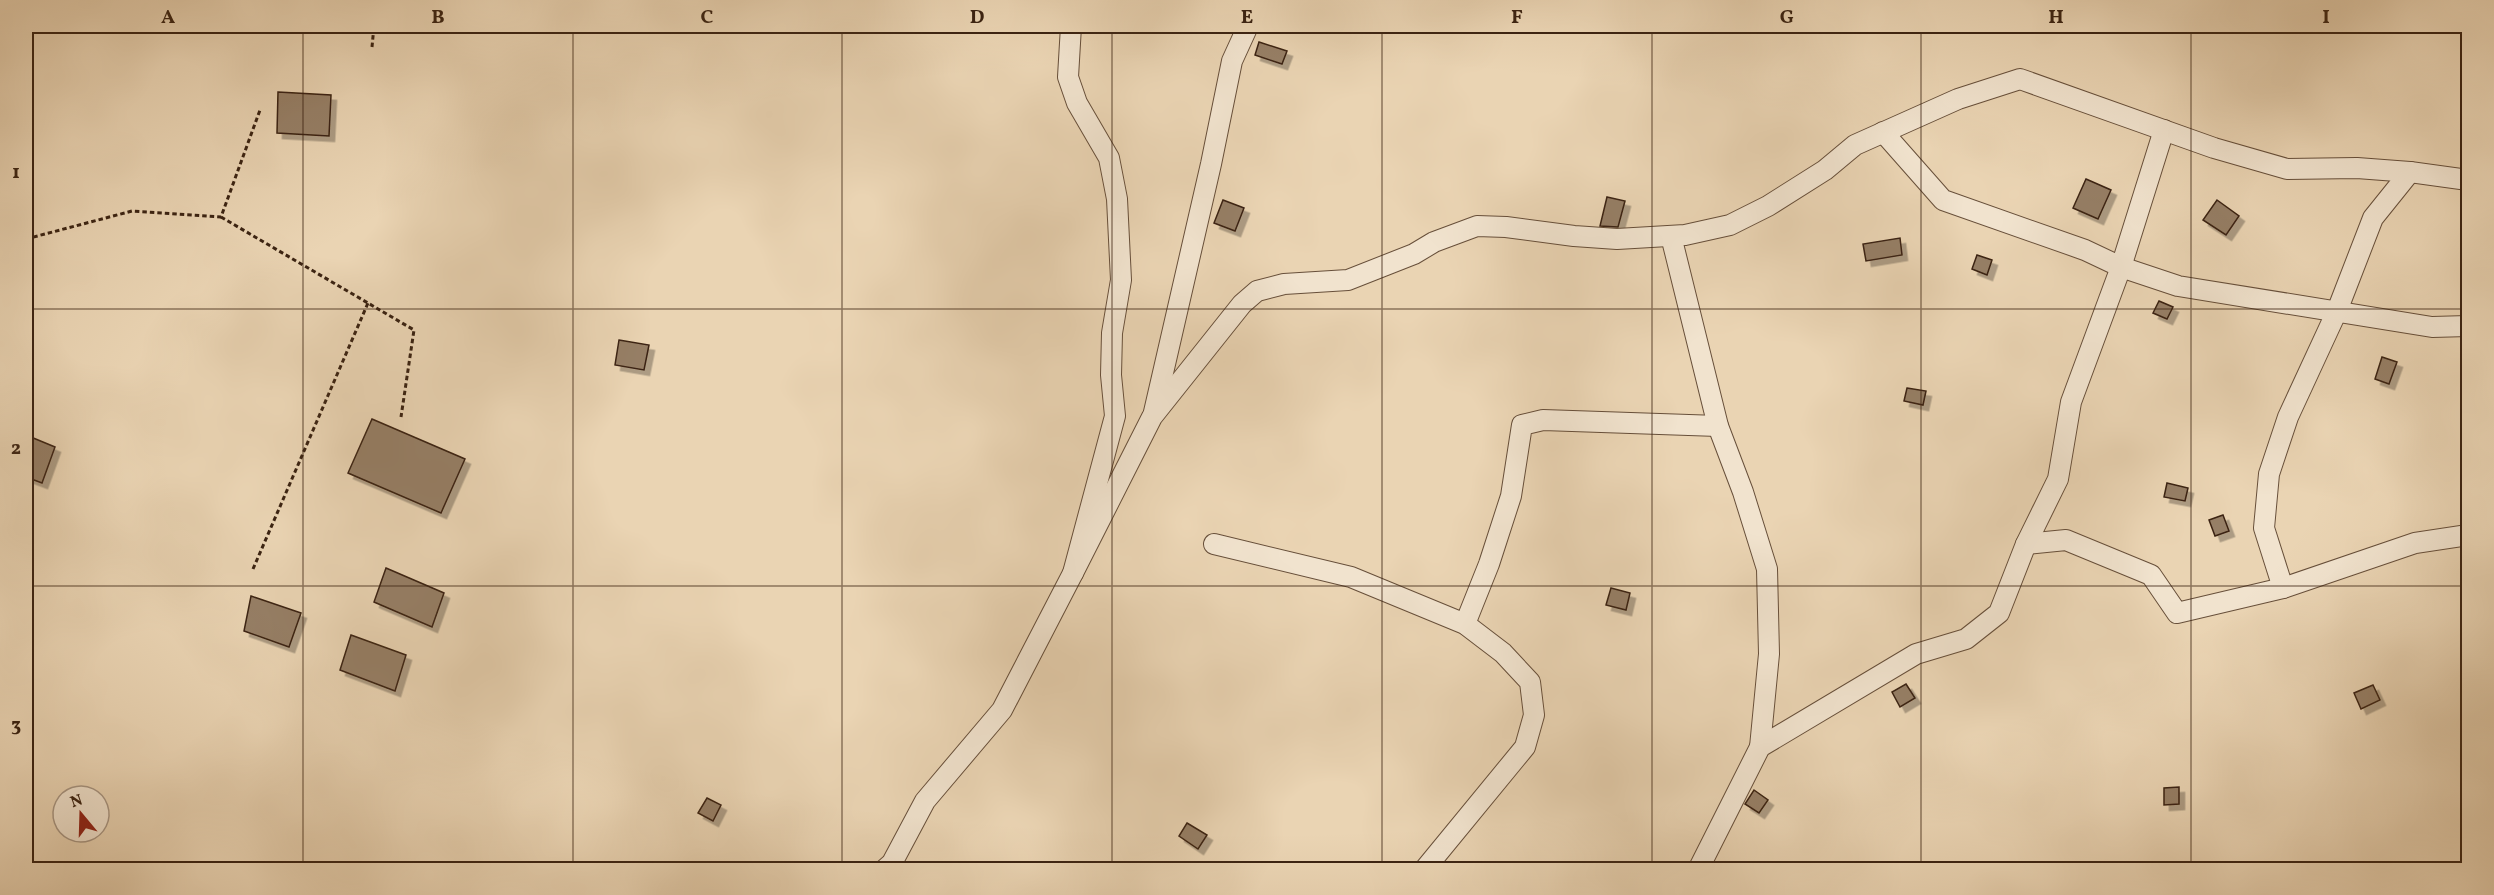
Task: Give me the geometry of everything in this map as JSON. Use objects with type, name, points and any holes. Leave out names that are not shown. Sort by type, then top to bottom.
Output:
[{"type":"street","points":[[1071,26],[1068,77],[1077,103],[1109,158],[1117,199],[1121,280],[1112,333],[1111,375],[1115,416],[1073,573]]},
{"type":"street","points":[[1152,417],[1211,164],[1232,61],[1248,26]]},
{"type":"street","points":[[884,870],[892,863],[925,801],[1002,710],[1152,417],[1242,304],[1257,291],[1284,284],[1320,284],[1348,280],[1414,254],[1434,242],[1477,226],[1617,238],[1685,235],[1730,225],[1768,206],[1825,170],[1855,145],[1958,99],[2020,79],[2214,148],[2287,169],[2357,168],[2469,180]]},
{"type":"street","points":[[1760,747],[1916,654],[1966,639],[1999,613],[2026,544],[2058,478],[2071,402],[2121,267],[2164,130]]},
{"type":"street","points":[[1883,132],[1943,200],[2085,250],[2121,267],[2178,286],[2432,327],[2469,326]]},
{"type":"street","points":[[2283,588],[2264,528],[2269,474],[2288,417],[2337,311],[2373,218],[2410,172]]},
{"type":"street","points":[[1671,236],[1718,426],[1743,492],[1767,569],[1769,654],[1760,747],[1698,870]]},
{"type":"street","points":[[1465,624],[1490,564],[1511,496],[1522,425],[1543,420],[1718,426]]},
{"type":"street","points":[[2026,544],[2066,540],[2151,575],[2177,613],[2283,588],[2415,543],[2469,535]]},
{"type":"street","points":[[1214,544],[1351,577],[1465,624],[1503,653],[1530,682],[1534,715],[1525,747],[1424,870]]},
{"type":"path","points":[[372,47],[374,26]]},
{"type":"path","points":[[221,217],[260,110]]},
{"type":"path","points":[[26,239],[132,211],[221,217],[414,330],[400,417]]},
{"type":"path","points":[[253,569],[368,303]]},
{"type":"building","points":[[1259,42],[1287,51],[1282,64],[1255,55]]},
{"type":"building","points":[[278,92],[331,95],[329,136],[277,133]]},
{"type":"building","points":[[2086,179],[2111,190],[2098,219],[2073,208]]},
{"type":"building","points":[[1607,197],[1625,201],[1618,227],[1600,226]]},
{"type":"building","points":[[1223,200],[1244,208],[1235,231],[1214,223]]},
{"type":"building","points":[[2217,200],[2239,216],[2226,235],[2203,220]]},
{"type":"building","points":[[1900,238],[1902,255],[1866,261],[1863,244]]},
{"type":"building","points":[[1977,255],[1992,260],[1987,275],[1972,269]]},
{"type":"building","points":[[2159,301],[2173,307],[2167,319],[2153,313]]},
{"type":"building","points":[[619,340],[649,345],[644,370],[615,365]]},
{"type":"building","points":[[2382,357],[2397,362],[2389,384],[2375,379]]},
{"type":"building","points":[[1907,388],[1926,391],[1923,405],[1904,401]]},
{"type":"building","points":[[372,419],[465,459],[441,513],[348,473]]},
{"type":"building","points":[[26,435],[55,447],[42,483],[26,477]]},
{"type":"building","points":[[2167,483],[2188,488],[2185,501],[2164,497]]},
{"type":"building","points":[[2223,515],[2229,531],[2215,536],[2209,520]]},
{"type":"building","points":[[386,568],[444,593],[432,627],[374,602]]},
{"type":"building","points":[[1611,588],[1630,593],[1626,610],[1606,605]]},
{"type":"building","points":[[251,596],[301,613],[289,647],[244,631]]},
{"type":"building","points":[[351,635],[406,655],[395,691],[340,670]]},
{"type":"building","points":[[1906,684],[1915,698],[1900,707],[1892,692]]},
{"type":"building","points":[[2373,685],[2380,700],[2361,709],[2354,693]]},
{"type":"building","points":[[2179,787],[2179,804],[2164,805],[2164,788]]},
{"type":"building","points":[[1754,790],[1768,800],[1759,813],[1745,804]]},
{"type":"building","points":[[707,798],[721,805],[713,821],[698,813]]},
{"type":"building","points":[[1187,823],[1207,835],[1198,849],[1179,836]]}]
